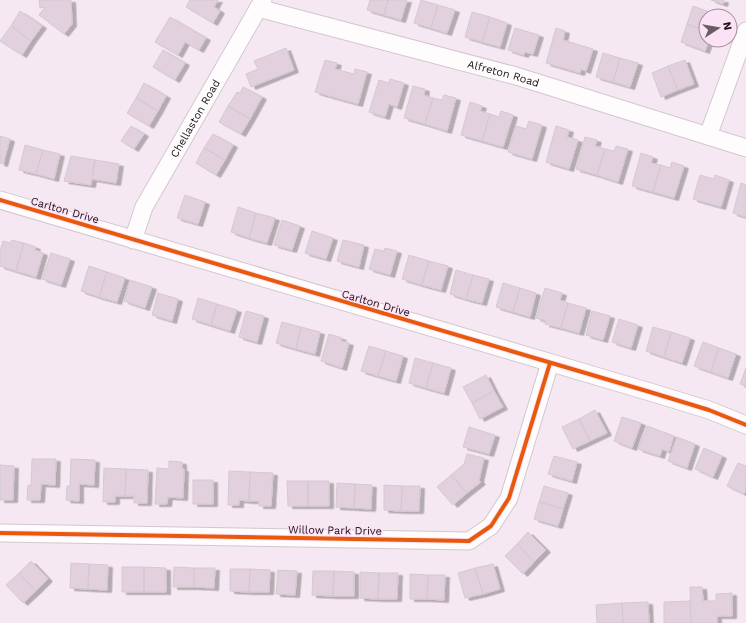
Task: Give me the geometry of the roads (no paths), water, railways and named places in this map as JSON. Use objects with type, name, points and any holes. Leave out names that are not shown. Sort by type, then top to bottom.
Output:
[{"type":"street","name":"Alfreton Road","points":[[260,4],[516,76],[746,148]]},
{"type":"street","name":"Chellaston Road","points":[[134,240],[144,208],[260,4]]},
{"type":"street","points":[[708,136],[746,31]]},
{"type":"street","name":"Carlton Drive","points":[[0,200],[709,410],[746,425]]},
{"type":"street","name":"Willow Park Drive","points":[[0,533],[469,541],[491,526],[508,498],[550,363]]}]
